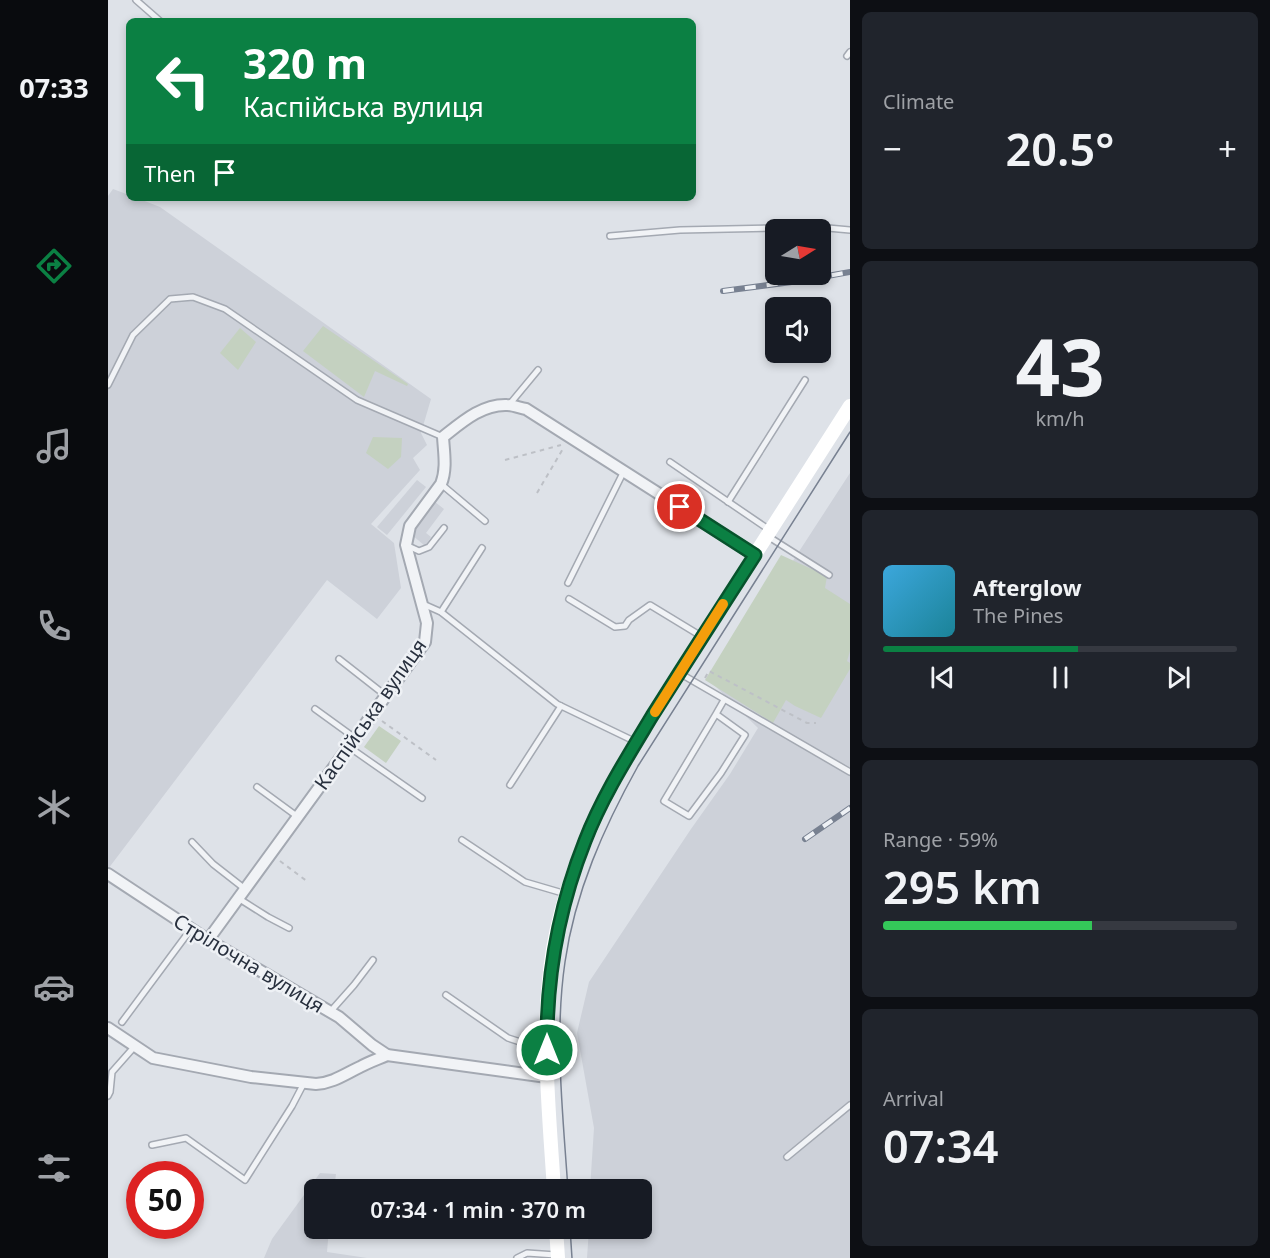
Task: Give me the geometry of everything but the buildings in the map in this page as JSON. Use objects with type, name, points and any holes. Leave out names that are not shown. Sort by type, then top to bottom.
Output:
[{"type":"main road","points":[[553,1179],[547,1050],[550,975],[555,940],[566,895],[586,839],[603,802],[636,742],[850,406]]},
{"type":"main road","points":[[557,1239],[558,1256]]},
{"type":"street","points":[[406,545],[410,526],[441,484],[445,464],[443,436],[470,416],[494,406],[509,405],[526,409],[755,555]]},
{"type":"street","name":"Каспійська вулиця","points":[[208,940],[425,642],[427,622],[406,545]]},
{"type":"street","name":"Стрілочна вулиця","points":[[108,874],[190,929],[339,1017],[387,1055],[548,1077]]},
{"type":"street","points":[[108,1028],[153,1058],[250,1077],[304,1083],[316,1084],[335,1080],[387,1055]]},
{"type":"lane","points":[[136,0],[157,18]]},
{"type":"lane","points":[[610,236],[680,230],[794,227],[850,231]]},
{"type":"lane","points":[[108,385],[133,335],[170,299],[193,297],[225,309],[357,400],[443,436]]},
{"type":"lane","points":[[509,405],[538,370]]},
{"type":"lane","points":[[728,502],[805,380]]},
{"type":"lane","points":[[670,462],[829,575]]},
{"type":"lane","points":[[568,583],[624,471]]},
{"type":"lane","points":[[441,484],[485,521]]},
{"type":"lane","points":[[406,545],[419,551],[429,547],[444,528]]},
{"type":"lane","points":[[441,612],[482,548]]},
{"type":"lane","points":[[569,599],[615,627],[625,626],[629,620],[650,605],[702,637]]},
{"type":"lane","points":[[423,604],[441,612],[561,706],[636,742]]},
{"type":"lane","points":[[339,659],[386,696]]},
{"type":"lane","points":[[679,673],[850,772]]},
{"type":"lane","points":[[716,714],[745,735],[721,773],[689,816],[664,801],[724,699]]},
{"type":"lane","points":[[510,785],[561,706]]},
{"type":"lane","points":[[315,709],[422,798]]},
{"type":"lane","points":[[257,787],[298,817]]},
{"type":"lane","points":[[462,840],[525,882],[566,895]]},
{"type":"lane","points":[[192,842],[268,917],[289,928]]},
{"type":"lane","points":[[122,1022],[190,929]]},
{"type":"lane","points":[[330,1012],[373,960]]},
{"type":"lane","points":[[446,995],[508,1038],[547,1050]]},
{"type":"lane","points":[[108,1096],[112,1072],[135,1046]]},
{"type":"lane","points":[[152,1145],[186,1138],[245,1180],[304,1083]]},
{"type":"lane","points":[[787,1157],[850,1106]]},
{"type":"lane","points":[[517,1258],[527,1253],[558,1256]]},
{"type":"path","points":[[505,460],[567,443],[537,493]]},
{"type":"path","points":[[700,686],[709,671],[807,723],[816,723]]},
{"type":"path","points":[[373,714],[436,760]]},
{"type":"path","points":[[270,855],[308,882]]},
{"type":"shaded area","points":[[113,189],[126,194],[126,201],[145,201],[160,207],[431,399],[421,433],[427,445],[413,458],[420,470],[371,524],[394,543],[401,588],[377,619],[327,580],[108,869],[108,196]]},
{"type":"shaded area","points":[[850,473],[850,1258],[587,1258],[588,1239],[652,1239],[652,1179],[591,1179],[594,1128],[577,1033],[589,982],[730,774],[758,728],[713,684]]},
{"type":"shaded area","points":[[417,480],[426,487],[387,535],[377,527]]},
{"type":"shaded area","points":[[435,502],[444,509],[426,533],[431,537],[425,546],[411,534]]},
{"type":"shaded area","points":[[320,1173],[336,1174],[335,1179],[316,1179]]},
{"type":"shaded area","points":[[304,1195],[304,1239],[328,1239],[327,1252],[367,1258],[264,1258],[272,1239]]},
{"type":"green space","points":[[323,326],[408,384],[407,386],[375,371],[364,397],[303,351]]},
{"type":"green space","points":[[240,328],[256,342],[238,370],[220,353]]},
{"type":"green space","points":[[373,437],[402,438],[401,457],[388,469],[366,453]]},
{"type":"green space","points":[[781,555],[827,576],[825,588],[850,604],[850,651],[847,661],[850,663],[850,669],[821,718],[786,700],[773,723],[705,680]]},
{"type":"green space","points":[[379,726],[401,741],[386,763],[364,747]]},
{"type":"tram line","points":[[567,1179],[560,1076],[562,990],[565,962],[576,910],[593,861],[638,766],[850,432]]},
{"type":"tram line","points":[[571,1239],[572,1258]]},
{"type":"railway","points":[[723,291],[850,272]]},
{"type":"railway","points":[[805,839],[850,808]]},
{"type":"slow traffic","points":[[655,712],[723,604]]},
{"type":"route","points":[[547,1050],[548,1000],[553,949],[566,895],[586,839],[603,802],[636,742],[755,555],[680,507]]}]
